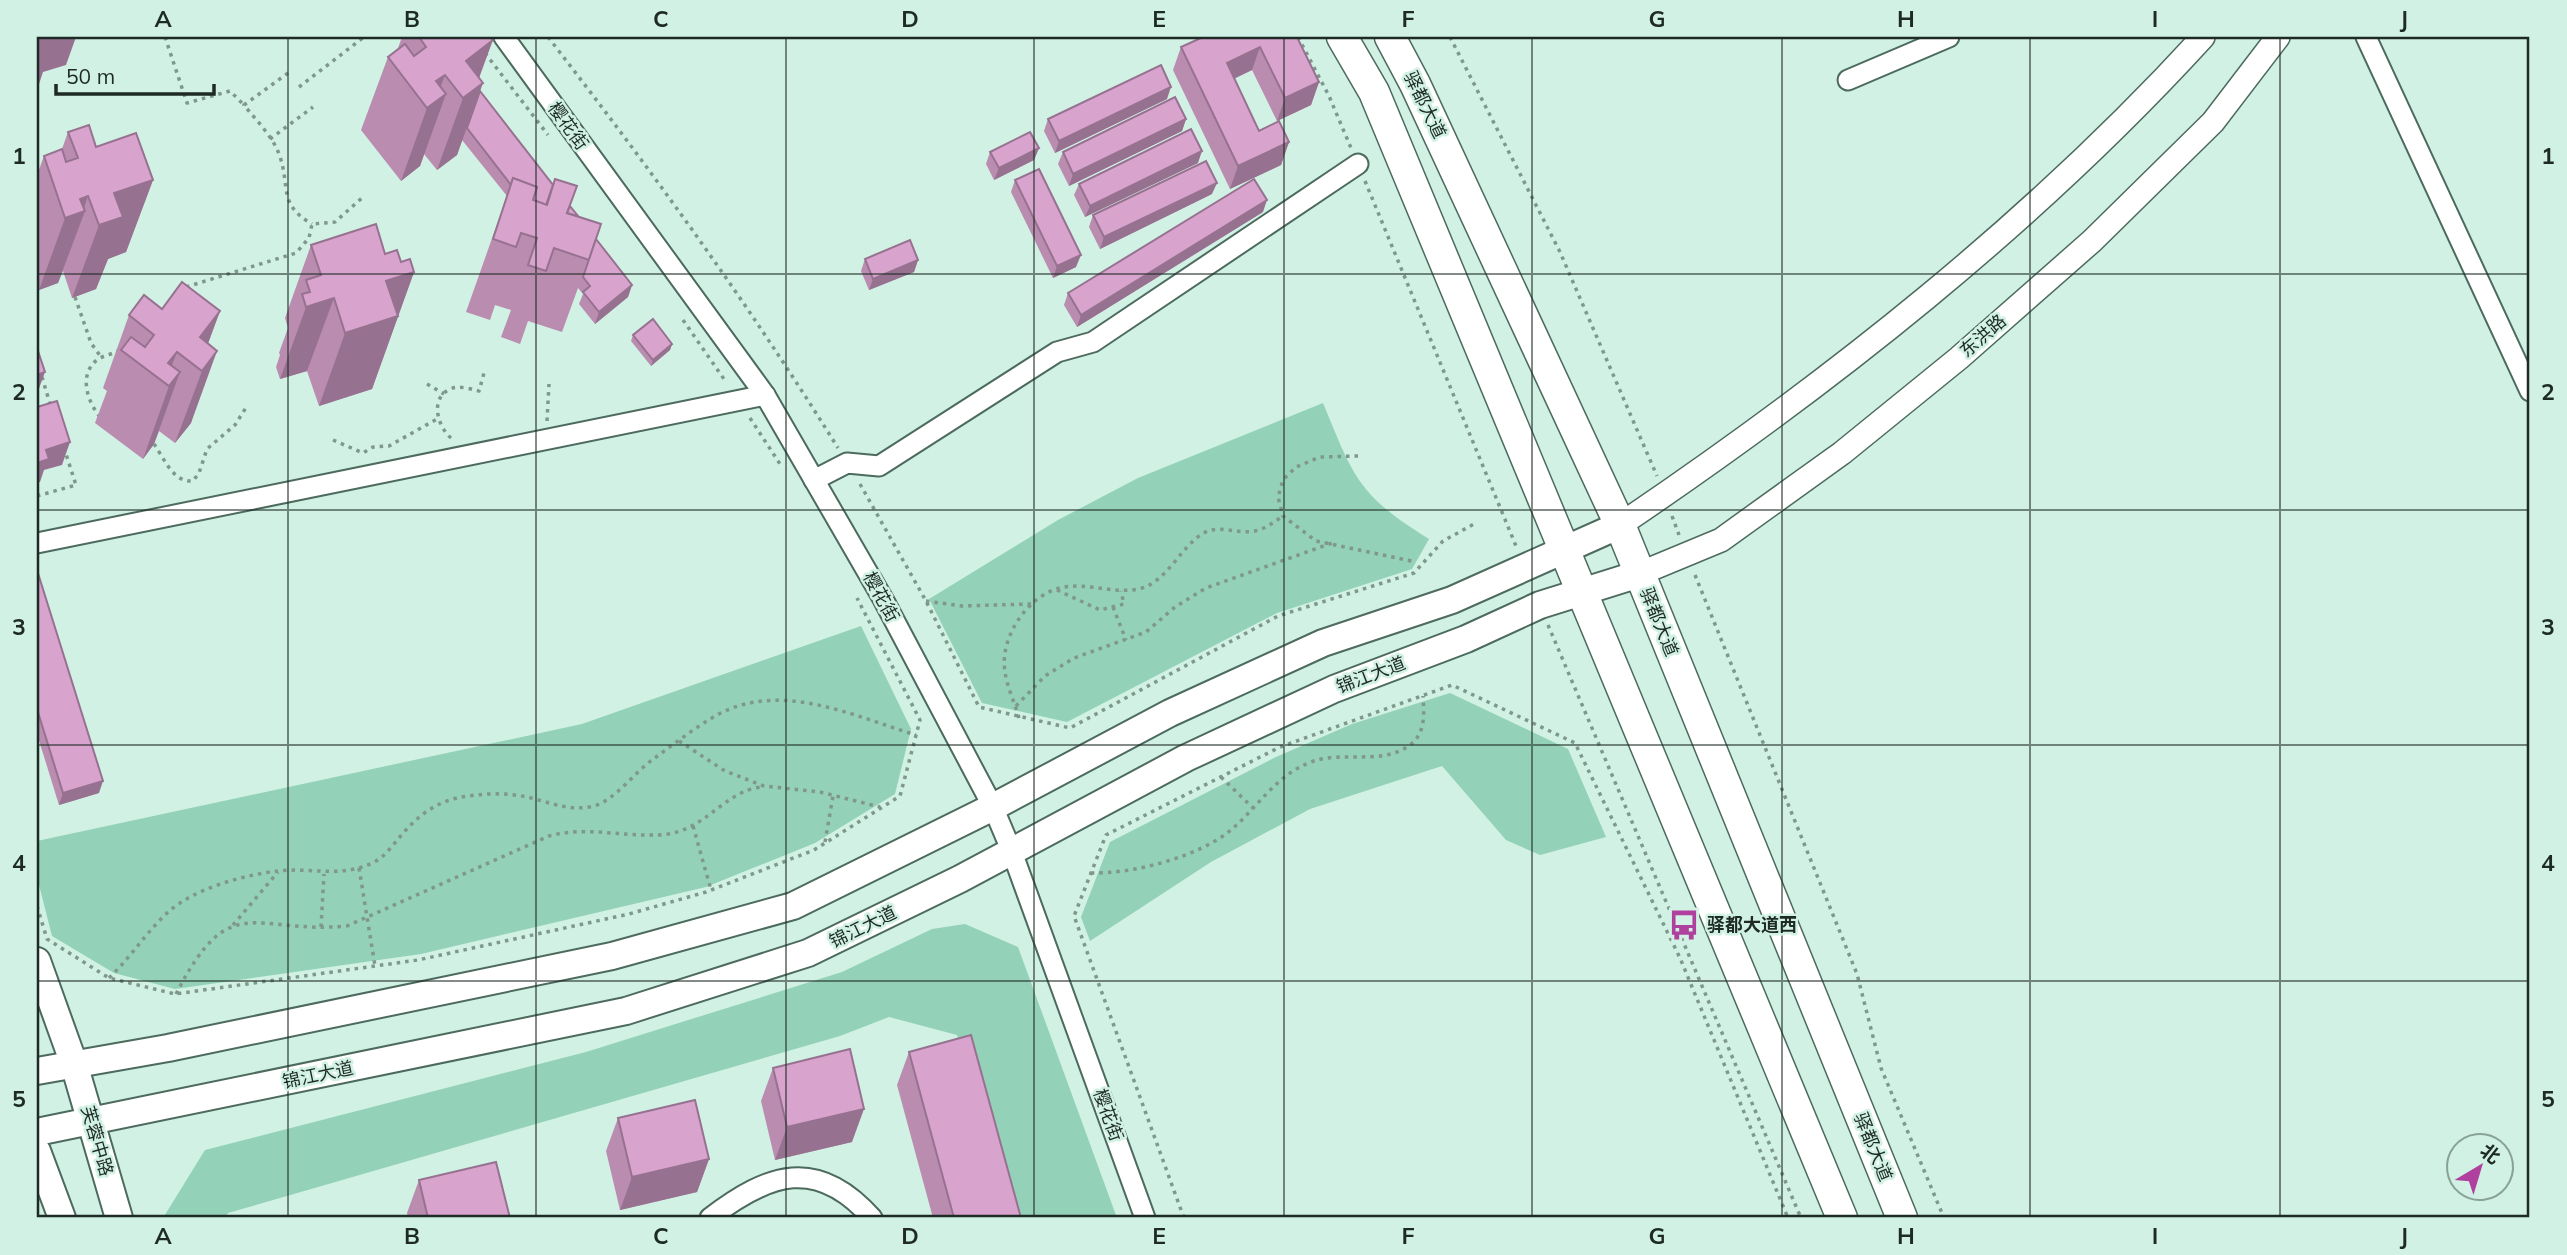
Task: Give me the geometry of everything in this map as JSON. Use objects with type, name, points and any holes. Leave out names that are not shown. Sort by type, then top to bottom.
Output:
[{"type":"main road","points":[[1342,37],[1374,92],[1842,1218]]},
{"type":"main road","name":"驿都大道","points":[[1390,37],[1415,83],[1620,525],[1902,1218]]},
{"type":"main road","points":[[37,1071],[612,956],[780,910],[993,807],[1170,713],[1323,643],[1452,600],[1620,525]]},
{"type":"main road","name":"锦江大道","points":[[37,1132],[626,1010],[808,953],[1013,852],[1186,758],[1321,695],[1582,591],[1639,573]]},
{"type":"main road","name":"芙蓉中路","points":[[37,961],[74,1064],[119,1218]]},
{"type":"main road","points":[[37,1151],[62,1218]]},
{"type":"street","name":"樱花街","points":[[504,37],[765,395],[883,599],[993,807],[1013,852],[1145,1218]]},
{"type":"street","points":[[1848,80],[1949,37]]},
{"type":"street","points":[[1620,525],[1735,447],[1897,321],[2051,191],[2203,37]]},
{"type":"street","name":"东洪路","points":[[1639,573],[1687,556],[1721,540],[1842,453],[1959,358],[2091,241],[2213,121],[2278,37]]},
{"type":"street","points":[[2366,37],[2530,391]]},
{"type":"street","points":[[814,481],[847,463],[879,466],[1057,352],[1093,342],[1358,164]]},
{"type":"street","points":[[37,543],[765,395]]},
{"type":"street","points":[[710,1218],[738,1197],[769,1181],[798,1177],[828,1183],[854,1198],[872,1218]]},
{"type":"path","points":[[165,37],[187,103],[230,91],[244,105],[278,151],[285,195],[290,206],[312,224],[335,222],[363,197]]},
{"type":"path","points":[[299,87],[364,37]]},
{"type":"path","points":[[548,37],[620,127],[767,334],[847,463],[926,601],[979,707],[1070,728],[1278,616],[1414,573],[1443,541],[1474,524]]},
{"type":"path","points":[[1450,37],[1560,252],[1664,495],[1857,974],[1881,1068],[1944,1218]]},
{"type":"path","points":[[481,47],[554,142]]},
{"type":"path","points":[[244,105],[288,73]]},
{"type":"path","points":[[270,139],[313,107]]},
{"type":"path","points":[[183,288],[296,253],[309,238],[312,224]]},
{"type":"path","points":[[75,297],[92,343],[101,357]]},
{"type":"path","points":[[681,317],[786,475]]},
{"type":"path","points":[[100,417],[89,404],[86,380],[89,370],[101,357],[125,346]]},
{"type":"path","points":[[461,443],[442,430],[437,419],[444,394],[451,389],[463,387],[478,391],[484,373]]},
{"type":"path","points":[[41,374],[53,411]]},
{"type":"path","points":[[427,384],[444,394]]},
{"type":"path","points":[[542,427],[548,419],[549,384]]},
{"type":"path","points":[[154,444],[177,477],[185,482],[193,481],[207,449],[235,425],[247,406]]},
{"type":"path","points":[[333,440],[363,453],[373,447],[389,446],[437,419]]},
{"type":"path","points":[[37,496],[76,485],[65,448]]},
{"type":"path","points":[[1357,456],[1320,457],[1296,467],[1283,480],[1278,497],[1283,516],[1316,541],[1416,562]]},
{"type":"path","points":[[1020,718],[1004,671],[1006,649],[1024,612],[1033,604],[1063,587],[1121,591],[1142,589],[1161,576],[1186,546],[1205,532],[1224,528],[1253,532],[1283,516]]},
{"type":"path","points":[[1016,706],[1045,676],[1074,658],[1146,632],[1175,607],[1206,588],[1332,543]]},
{"type":"path","points":[[37,906],[47,939],[109,978],[175,994],[418,960],[629,914],[711,890],[825,842],[900,796],[920,720],[852,589]]},
{"type":"path","points":[[1057,590],[1100,610],[1124,604],[1121,591]]},
{"type":"path","points":[[926,601],[962,606],[980,603],[1033,604]]},
{"type":"path","points":[[1113,607],[1126,640]]},
{"type":"path","points":[[1184,1218],[1074,916],[1106,835],[1280,747],[1452,685],[1575,743],[1680,958],[1788,1218]]},
{"type":"path","points":[[1091,873],[1119,874],[1195,851],[1230,831],[1281,776],[1313,761],[1339,757],[1373,757],[1397,752],[1412,743],[1423,727],[1423,695]]},
{"type":"path","points":[[109,978],[167,914],[192,897],[227,883],[279,871],[324,874],[359,868],[379,860],[414,821],[435,805],[466,796],[500,793],[526,797],[559,807],[596,806],[679,741],[718,715],[755,701],[782,699],[814,704],[916,735]]},
{"type":"path","points":[[679,741],[725,771],[764,786],[832,796],[881,807]]},
{"type":"path","points":[[1221,777],[1253,808]]},
{"type":"path","points":[[175,994],[192,962],[216,934],[233,925],[258,922],[321,928],[347,926],[549,836],[566,831],[597,830],[667,834],[693,827],[743,792],[764,786]]},
{"type":"path","points":[[825,842],[832,796]]},
{"type":"path","points":[[693,827],[711,890]]},
{"type":"path","points":[[359,868],[375,967]]},
{"type":"path","points":[[233,925],[279,871]]},
{"type":"path","points":[[321,928],[324,874]]},
{"type":"green space","points":[[1323,403],[1351,467],[1361,483],[1387,510],[1429,539],[1412,569],[1277,613],[1067,722],[982,703],[929,599],[1058,520],[1138,478]]},
{"type":"green space","points":[[861,626],[911,729],[895,794],[815,843],[706,887],[421,954],[175,989],[114,973],[52,936],[37,877],[37,841],[582,724]]},
{"type":"green space","points":[[1450,693],[1568,749],[1606,837],[1540,855],[1506,840],[1442,766],[1310,809],[1211,862],[1090,941],[1081,917],[1110,842],[1276,757],[1352,724]]},
{"type":"green space","points":[[965,924],[1018,947],[1117,1218],[1022,1218],[957,1035],[889,1017],[840,1036],[228,1213],[224,1218],[163,1218],[205,1150],[586,1052],[842,972],[932,929]]},
{"type":"building","points":[[419,37],[490,37],[493,40],[466,61],[483,83],[463,98],[445,75],[436,81],[446,94],[427,108],[388,57],[405,44],[414,56],[426,47]]},
{"type":"building","points":[[1203,37],[1297,37],[1319,82],[1285,98],[1260,47],[1227,63],[1259,131],[1279,121],[1289,142],[1238,166],[1181,47]]},
{"type":"building","points":[[1161,65],[1171,87],[1059,141],[1048,119]]},
{"type":"building","points":[[480,91],[553,185],[546,205],[533,200],[537,187],[513,178],[511,185],[467,128]]},
{"type":"building","points":[[1175,97],[1186,119],[1073,174],[1063,152]]},
{"type":"building","points":[[89,125],[96,147],[136,133],[153,180],[114,193],[123,217],[99,225],[88,196],[80,199],[85,211],[65,218],[44,156],[62,149],[66,162],[78,158],[68,132]]},
{"type":"building","points":[[1191,129],[1202,151],[1090,206],[1079,184]]},
{"type":"building","points":[[1030,132],[1039,148],[999,168],[990,152]]},
{"type":"building","points":[[1206,161],[1217,183],[1104,237],[1093,215]]},
{"type":"building","points":[[1039,169],[1081,255],[1057,266],[1015,180]]},
{"type":"building","points":[[513,178],[537,187],[533,200],[547,205],[555,179],[577,186],[567,213],[601,224],[589,260],[554,248],[546,271],[528,265],[537,238],[521,233],[516,247],[493,239]]},
{"type":"building","points":[[1254,179],[1267,200],[1081,315],[1068,293]]},
{"type":"building","points":[[570,206],[578,216],[567,213]]},
{"type":"building","points":[[376,224],[385,254],[397,250],[401,262],[410,259],[414,272],[386,281],[398,316],[345,333],[334,298],[306,307],[302,294],[310,292],[306,280],[321,275],[311,245]]},
{"type":"building","points":[[596,239],[632,285],[599,312],[583,292],[590,286],[583,277]]},
{"type":"building","points":[[910,240],[918,260],[873,279],[865,259]]},
{"type":"building","points":[[182,282],[220,311],[200,337],[217,351],[202,371],[177,352],[168,363],[180,372],[169,386],[121,350],[131,337],[145,347],[154,335],[129,315],[144,295],[162,309]]},
{"type":"building","points":[[653,319],[672,344],[653,360],[633,335]]},
{"type":"building","points":[[37,348],[45,372],[37,375]]},
{"type":"building","points":[[57,401],[70,442],[46,450],[49,459],[37,463],[37,407]]},
{"type":"building","points":[[37,570],[103,781],[63,793],[37,709]]},
{"type":"building","points":[[971,1035],[1021,1218],[954,1218],[909,1052]]},
{"type":"building","points":[[850,1049],[864,1109],[787,1127],[773,1068]]},
{"type":"building","points":[[695,1100],[709,1159],[632,1177],[618,1118]]},
{"type":"building","points":[[496,1162],[510,1218],[428,1218],[419,1180]]},
{"type":"place","name":"驿都大道西","points":[[1684,925]]}]
